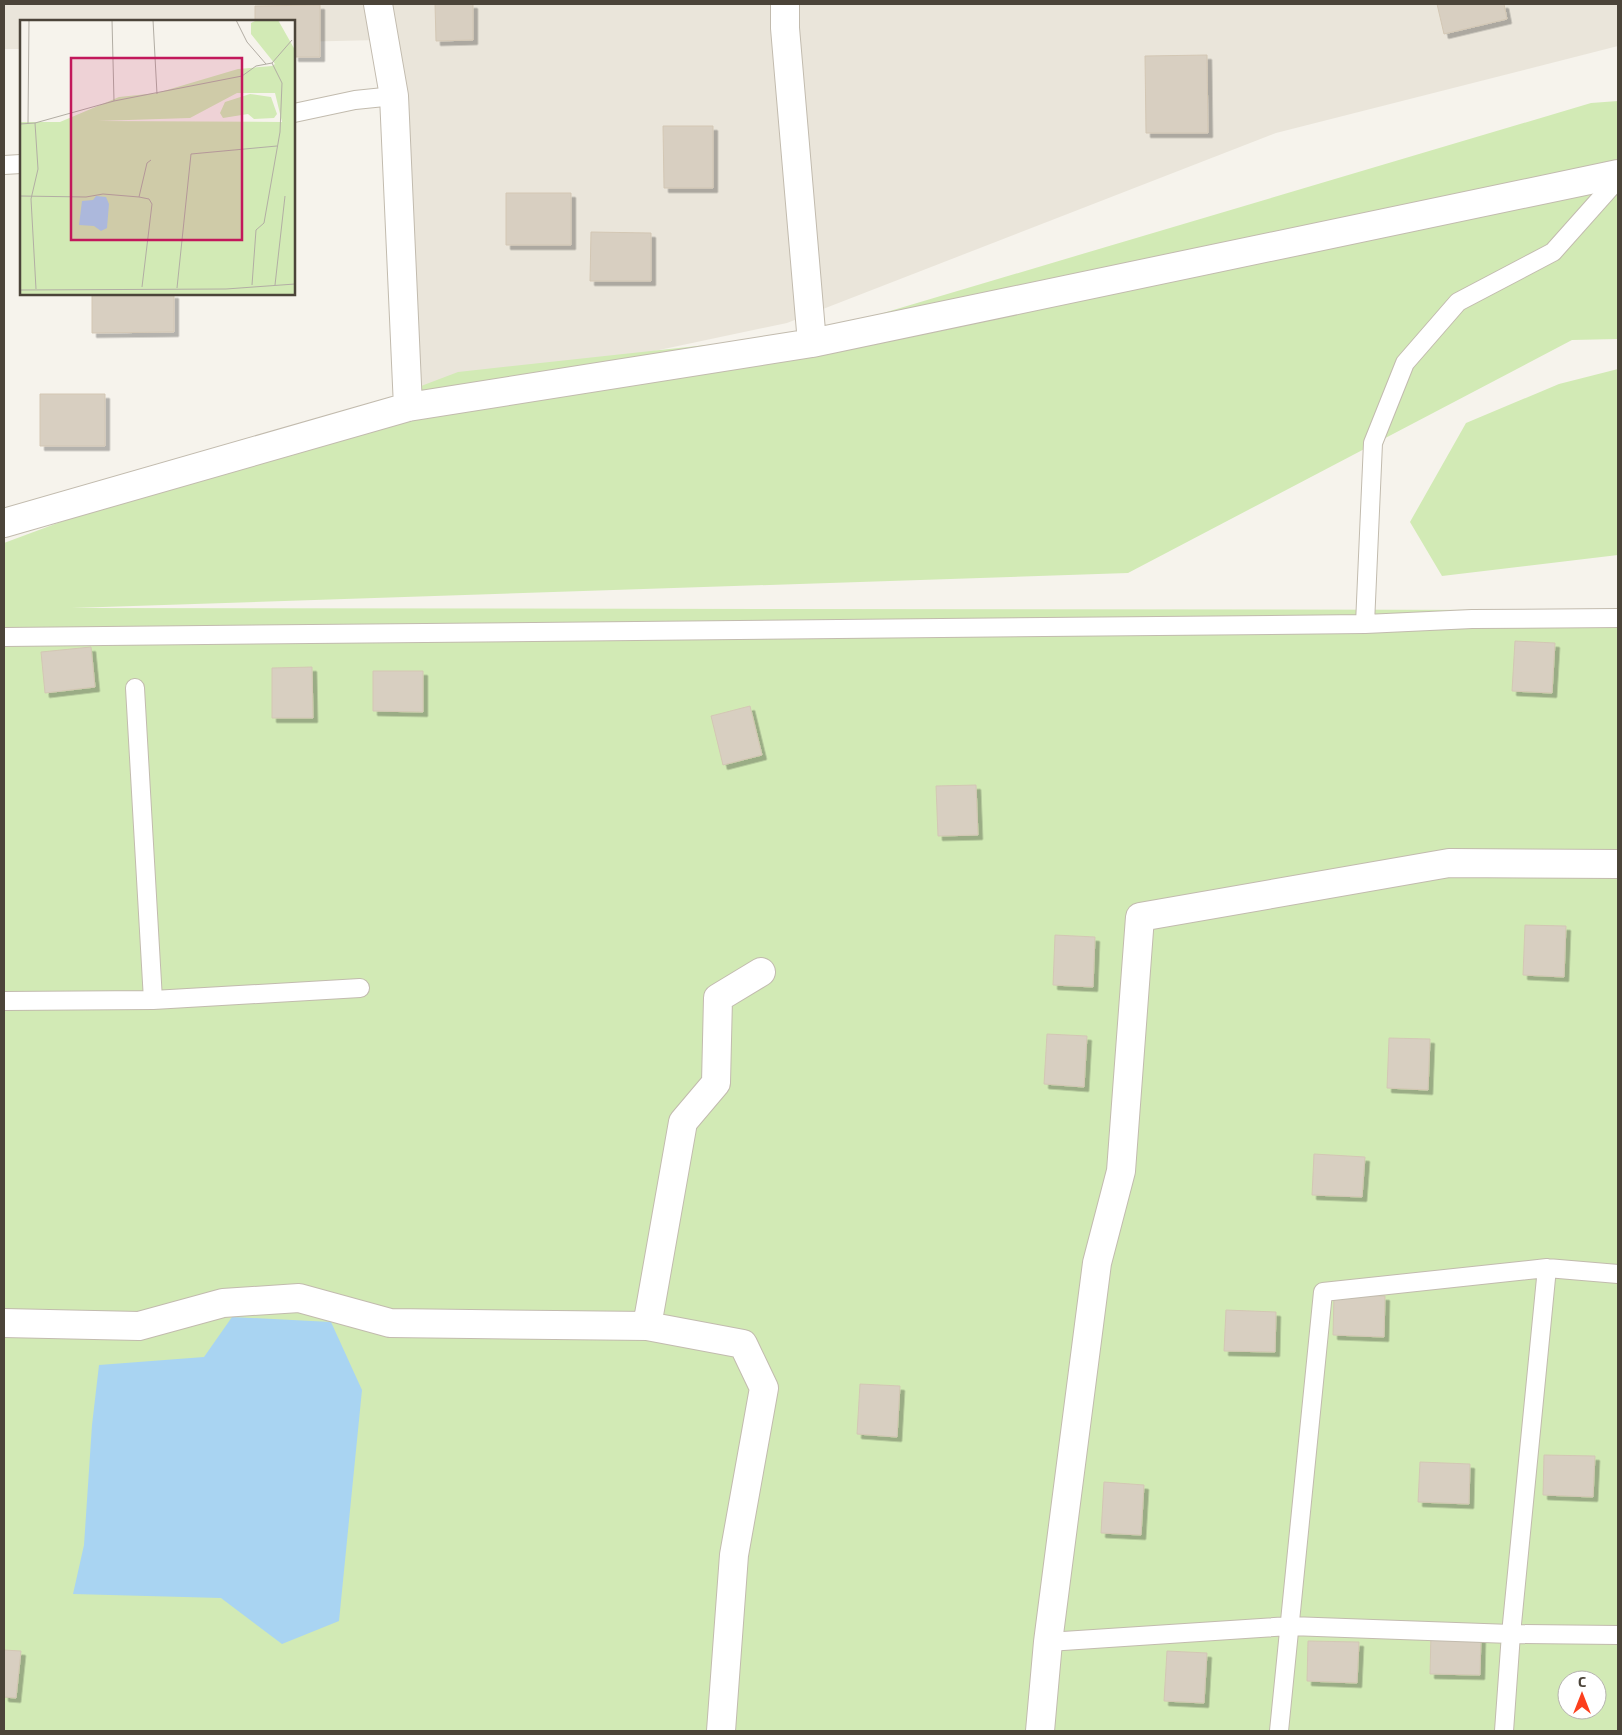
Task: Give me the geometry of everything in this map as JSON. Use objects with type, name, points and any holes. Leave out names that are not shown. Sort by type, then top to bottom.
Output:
[{"type":"street","points":[[378,4],[394,96],[408,407]]},
{"type":"street","points":[[785,4],[786,38],[812,343]]},
{"type":"street","points":[[4,523],[408,407],[812,343],[1618,174]]},
{"type":"street","points":[[1040,1731],[1048,1642],[1097,1263],[1121,1171],[1140,917],[1449,863],[1618,864]]},
{"type":"street","points":[[648,1326],[683,1122],[716,1083],[718,998],[761,972]]},
{"type":"street","points":[[4,1323],[139,1326],[223,1303],[299,1298],[390,1323],[648,1326],[743,1344],[764,1388],[734,1555],[720,1731]]},
{"type":"lane","points":[[295,112],[355,100],[394,96]]},
{"type":"lane","points":[[4,165],[20,164]]},
{"type":"lane","points":[[1365,624],[1373,443],[1405,363],[1458,302],[1553,252],[1618,179]]},
{"type":"lane","points":[[4,637],[1365,624],[1472,618],[1618,618]]},
{"type":"lane","points":[[135,688],[153,1000]]},
{"type":"lane","points":[[4,1001],[153,1000],[360,988]]},
{"type":"lane","points":[[1279,1731],[1323,1292],[1547,1268],[1618,1274]]},
{"type":"lane","points":[[1504,1731],[1511,1634],[1547,1268]]},
{"type":"lane","points":[[1048,1642],[1290,1626],[1511,1634],[1618,1635]]},
{"type":"shaded area","points":[[4,4],[1618,4],[1618,46],[1276,133],[787,323],[399,405],[378,40],[295,42],[295,20],[20,20],[20,49],[4,49]]},
{"type":"green space","points":[[1618,101],[1618,339],[1572,340],[1128,573],[72,608],[1618,610],[1618,1731],[4,1731],[4,543],[458,372],[816,333],[1591,103]]},
{"type":"green space","points":[[1618,369],[1618,555],[1442,576],[1410,522],[1466,423],[1559,384]]},
{"type":"water","points":[[232,1317],[331,1322],[362,1390],[339,1621],[282,1644],[221,1598],[73,1594],[84,1545],[92,1425],[99,1365],[204,1357]]},
{"type":"building","points":[[435,4],[473,4],[473,40],[436,41]]},
{"type":"building","points":[[1437,4],[1504,4],[1507,19],[1444,34]]},
{"type":"building","points":[[320,5],[320,57],[295,57],[295,20],[255,20],[255,6]]},
{"type":"building","points":[[1207,55],[1208,133],[1146,133],[1145,56]]},
{"type":"building","points":[[663,126],[713,126],[713,188],[664,188]]},
{"type":"building","points":[[506,193],[571,193],[571,245],[506,245]]},
{"type":"building","points":[[591,232],[651,233],[651,281],[590,281]]},
{"type":"building","points":[[92,295],[174,295],[174,332],[92,333]]},
{"type":"building","points":[[40,394],[105,394],[105,446],[40,446]]},
{"type":"building","points":[[1515,641],[1555,643],[1552,693],[1512,691]]},
{"type":"building","points":[[91,647],[95,687],[45,693],[41,652]]},
{"type":"building","points":[[312,667],[313,718],[272,718],[272,668]]},
{"type":"building","points":[[373,671],[423,671],[423,712],[373,711]]},
{"type":"building","points":[[750,706],[762,755],[723,765],[711,716]]},
{"type":"building","points":[[976,785],[978,835],[938,836],[936,786]]},
{"type":"building","points":[[1525,925],[1566,926],[1564,977],[1523,975]]},
{"type":"building","points":[[1055,935],[1095,937],[1093,987],[1053,985]]},
{"type":"building","points":[[1047,1034],[1087,1036],[1084,1087],[1044,1084]]},
{"type":"building","points":[[1389,1038],[1430,1039],[1428,1090],[1387,1088]]},
{"type":"building","points":[[1314,1154],[1365,1157],[1362,1197],[1312,1195]]},
{"type":"building","points":[[1334,1295],[1385,1296],[1384,1337],[1333,1335]]},
{"type":"building","points":[[1226,1310],[1276,1312],[1275,1352],[1224,1351]]},
{"type":"building","points":[[860,1384],[900,1386],[897,1437],[857,1434]]},
{"type":"building","points":[[1544,1455],[1595,1456],[1593,1497],[1543,1495]]},
{"type":"building","points":[[1420,1462],[1470,1464],[1469,1504],[1418,1502]]},
{"type":"building","points":[[1104,1482],[1144,1485],[1141,1535],[1101,1533]]},
{"type":"building","points":[[1431,1633],[1481,1635],[1480,1675],[1430,1674]]},
{"type":"building","points":[[1308,1641],[1359,1642],[1357,1683],[1307,1681]]},
{"type":"building","points":[[4,1650],[21,1651],[16,1698],[4,1697]]},
{"type":"building","points":[[1167,1651],[1207,1653],[1204,1703],[1164,1701]]}]
